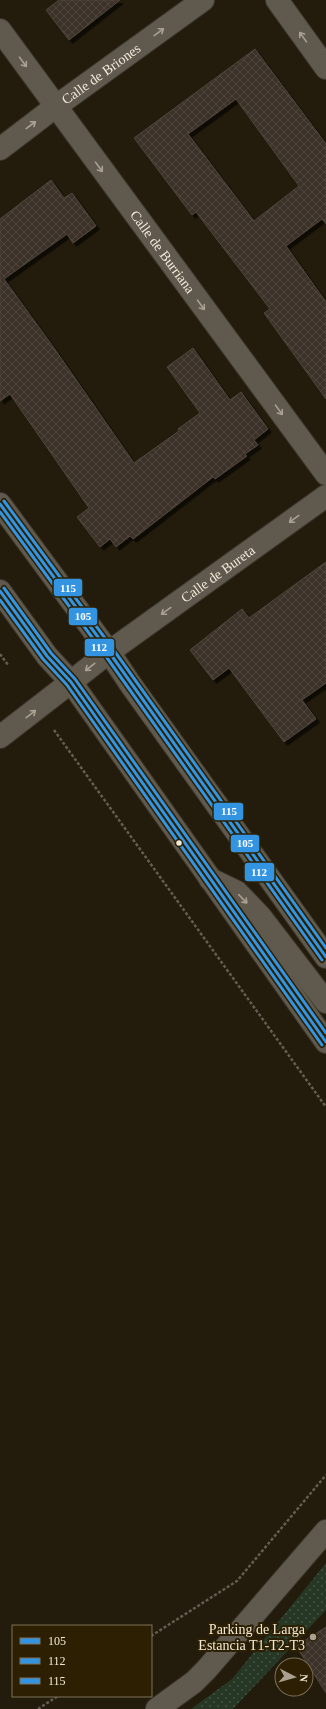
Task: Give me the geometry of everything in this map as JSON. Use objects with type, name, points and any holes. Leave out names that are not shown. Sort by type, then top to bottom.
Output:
[{"type":"street","name":"Calle de Briones","points":[[0,149],[55,107],[204,0]]},
{"type":"street","points":[[277,0],[326,68]]},
{"type":"street","name":"Calle de Burriana","points":[[0,30],[55,107],[326,474]]},
{"type":"street","name":"Calle de Bureta","points":[[0,737],[109,652],[326,496]]},
{"type":"street","points":[[0,504],[109,652],[135,691],[326,958]]},
{"type":"street","points":[[0,591],[47,656],[70,682],[326,1042]]},
{"type":"street","points":[[210,879],[237,892],[260,916],[326,1002]]},
{"type":"street","points":[[157,1709],[194,1682],[206,1670],[326,1531]]},
{"type":"path","points":[[0,654],[8,665]]},
{"type":"path","points":[[52,728],[326,1107]]},
{"type":"path","points":[[152,1635],[237,1580],[326,1475]]},
{"type":"path","points":[[38,1709],[56,1697]]},
{"type":"green space","points":[[326,1563],[326,1610],[282,1657],[274,1657],[274,1665],[233,1709],[191,1709],[232,1679]]},
{"type":"building","points":[[59,0],[120,0],[69,40],[46,10]]},
{"type":"building","points":[[255,49],[326,144],[326,224],[322,219],[286,246],[326,302],[326,399],[264,313],[270,309],[196,212],[192,215],[134,138]],"holes":[[[236,99],[299,186],[254,221],[188,134]]]},
{"type":"building","points":[[51,180],[64,198],[72,193],[96,226],[73,243],[67,234],[4,279],[134,463],[179,431],[178,429],[200,413],[167,367],[193,348],[230,400],[241,392],[268,429],[254,440],[258,445],[245,454],[247,456],[215,479],[213,477],[133,539],[130,536],[116,547],[110,539],[100,547],[77,517],[89,508],[10,394],[0,401],[0,219]]},
{"type":"building","points":[[326,562],[326,683],[302,700],[316,719],[284,742],[229,668],[213,680],[190,650],[242,609],[249,618]]},
{"type":"building","points":[[326,1627],[326,1693],[314,1674],[314,1657],[303,1657],[296,1646]]},
{"type":"transit line","name":"115","points":[[4,501],[113,649],[326,948]]},
{"type":"transit line","name":"105","points":[[0,504],[109,652],[326,957]]},
{"type":"transit line","name":"112","points":[[0,512],[105,655],[322,960]]},
{"type":"transit line","name":"115","points":[[4,588],[51,653],[75,679],[326,1033]]},
{"type":"transit line","name":"105","points":[[0,591],[47,656],[71,682],[326,1042]]},
{"type":"transit line","name":"112","points":[[0,600],[43,659],[67,685],[322,1045]]},
{"type":"place","name":"Parking de Larga Estancia T1-T2-T3","points":[[313,1637]]}]
